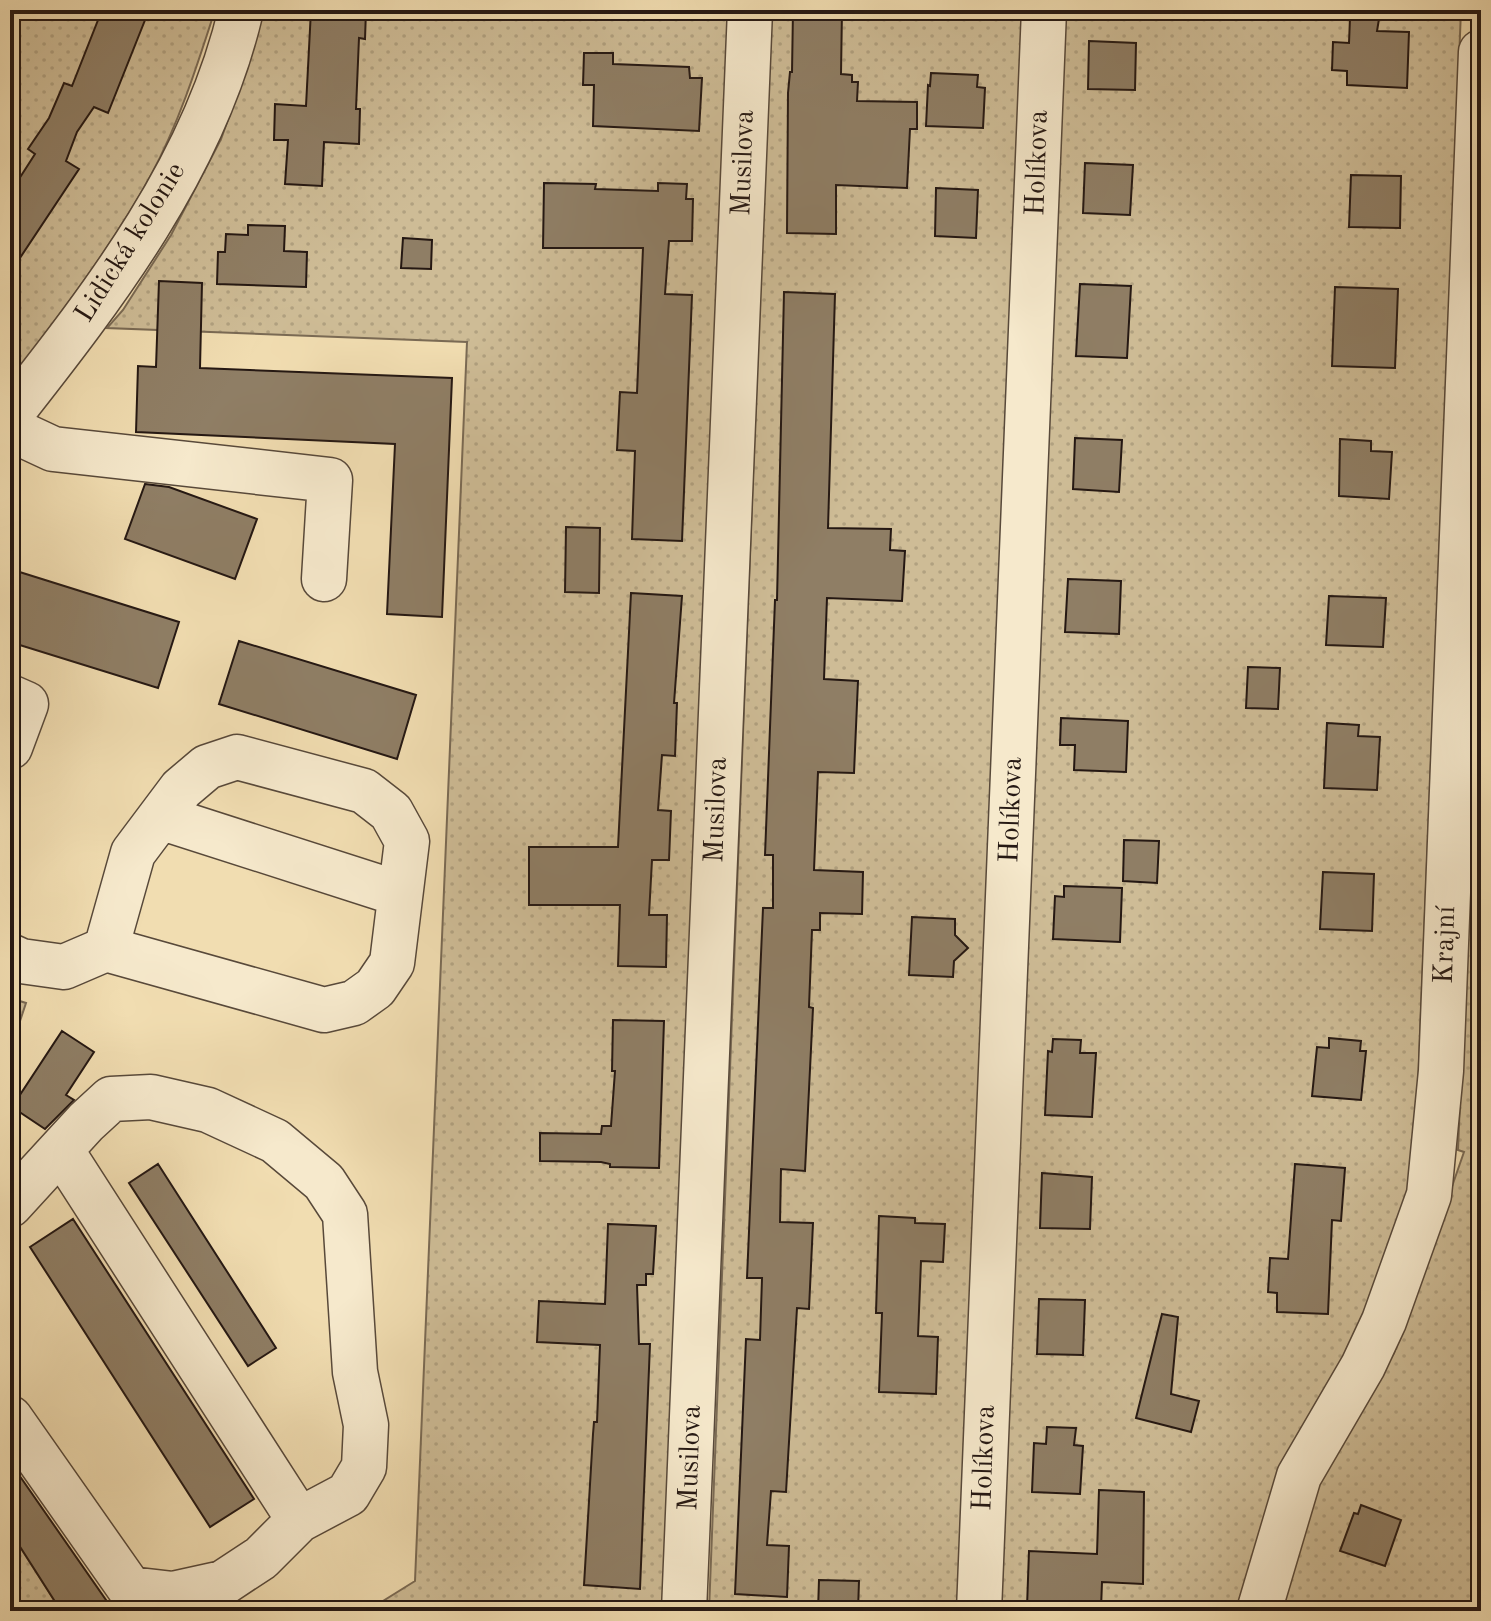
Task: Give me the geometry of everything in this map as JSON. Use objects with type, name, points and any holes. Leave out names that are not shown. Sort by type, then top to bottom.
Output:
[{"type":"street","name":"Lidická kolonie","points":[[10,415],[122,268],[177,178],[217,87],[241,10]]},
{"type":"street","name":"Musilova","points":[[684,1611],[750,10]]},
{"type":"street","name":"Holíkova","points":[[979,1611],[1044,10]]},
{"type":"street","name":"Krajní","points":[[1259,1611],[1299,1476],[1363,1366],[1384,1321],[1429,1195],[1441,1071],[1481,52]]},
{"type":"street","points":[[10,429],[53,449],[330,480],[324,579]]},
{"type":"street","points":[[10,697],[26,704],[10,747]]},
{"type":"street","points":[[10,956],[21,961],[64,967],[106,949],[324,1010],[354,1003],[375,988],[392,963],[407,841],[391,812],[364,791],[237,757],[207,767],[181,789],[133,853],[106,949]]},
{"type":"street","points":[[160,817],[400,894]]},
{"type":"street","points":[[10,1205],[111,1099],[151,1097],[208,1110],[275,1141],[324,1182],[345,1214],[355,1372],[366,1425],[364,1467],[348,1494],[299,1520],[261,1558],[223,1583],[173,1594],[130,1589],[10,1418]]},
{"type":"street","points":[[61,1150],[299,1520]]},
{"type":"shaded area","points":[[10,10],[215,10],[179,115],[151,175],[102,255],[10,381]]},
{"type":"shaded area","points":[[263,10],[729,10],[666,1611],[367,1611],[415,1581],[467,342],[107,328],[123,310],[171,235],[221,139],[247,67]]},
{"type":"shaded area","points":[[771,10],[1022,10],[959,1611],[709,1611]]},
{"type":"shaded area","points":[[1063,10],[1461,10],[1414,1187],[1245,1611],[1001,1611]]},
{"type":"shaded area","points":[[1481,586],[1481,1611],[1277,1611],[1313,1484],[1394,1353],[1464,1152],[1458,1150]]},
{"type":"shaded area","points":[[10,998],[26,1003],[10,1051]]},
{"type":"shaded area","points":[[10,1531],[61,1611],[10,1611]]},
{"type":"building","points":[[102,10],[149,10],[108,113],[94,107],[77,132],[66,161],[79,169],[10,273],[10,193],[35,154],[28,149],[49,118],[64,83],[72,86]]},
{"type":"building","points":[[311,10],[366,10],[365,39],[359,38],[356,109],[360,109],[359,144],[324,142],[322,186],[285,184],[288,140],[274,140],[275,104],[306,106]]},
{"type":"building","points":[[793,10],[842,10],[841,74],[852,75],[852,82],[858,82],[857,101],[917,102],[917,129],[910,129],[907,188],[836,185],[836,234],[787,233],[788,93],[792,72]]},
{"type":"building","points":[[1350,18],[1379,19],[1377,31],[1409,32],[1407,88],[1347,85],[1347,71],[1332,70],[1333,42],[1349,43]]},
{"type":"building","points":[[1089,41],[1136,43],[1135,90],[1088,89]]},
{"type":"building","points":[[584,53],[613,53],[613,64],[689,67],[690,78],[702,78],[699,131],[593,126],[594,85],[583,85]]},
{"type":"building","points":[[931,73],[978,75],[977,87],[985,88],[983,128],[926,126]]},
{"type":"building","points":[[1085,163],[1133,165],[1130,215],[1083,213]]},
{"type":"building","points":[[1351,175],[1401,176],[1400,228],[1349,227]]},
{"type":"building","points":[[544,183],[596,184],[595,189],[658,191],[658,183],[687,184],[686,199],[693,199],[692,241],[669,241],[665,294],[692,295],[682,541],[632,539],[635,451],[617,450],[620,392],[637,393],[643,248],[543,248]]},
{"type":"building","points":[[936,188],[978,190],[976,238],[935,236]]},
{"type":"building","points":[[248,225],[285,226],[284,251],[307,252],[306,287],[217,284],[218,252],[225,252],[226,234],[248,235]]},
{"type":"building","points":[[403,238],[432,240],[431,269],[401,268]]},
{"type":"building","points":[[159,281],[202,283],[200,368],[452,378],[442,617],[387,614],[395,444],[136,432],[138,366],[156,367]]},
{"type":"building","points":[[1080,284],[1131,286],[1127,358],[1076,356]]},
{"type":"building","points":[[1335,287],[1398,289],[1395,368],[1332,366]]},
{"type":"building","points":[[784,292],[835,294],[828,528],[891,529],[890,550],[905,551],[902,601],[827,598],[824,679],[858,681],[854,773],[818,772],[814,870],[863,872],[862,914],[820,913],[820,930],[812,930],[809,1007],[813,1008],[805,1171],[781,1169],[780,1222],[813,1223],[809,1309],[797,1308],[786,1492],[771,1491],[767,1545],[789,1546],[787,1597],[735,1594],[746,1339],[760,1340],[762,1278],[747,1278],[763,908],[773,908],[773,855],[765,855],[777,600]]},
{"type":"building","points":[[1075,438],[1122,440],[1119,492],[1073,489]]},
{"type":"building","points":[[1340,439],[1371,441],[1371,451],[1392,452],[1389,499],[1339,496]]},
{"type":"building","points":[[145,484],[169,487],[257,519],[235,579],[125,539]]},
{"type":"building","points":[[566,527],[600,528],[599,593],[565,592]]},
{"type":"building","points":[[10,569],[179,622],[158,688],[10,642]]},
{"type":"building","points":[[1068,579],[1121,581],[1119,634],[1065,632]]},
{"type":"building","points":[[631,593],[682,596],[674,703],[677,703],[675,756],[662,755],[658,810],[671,811],[669,860],[652,860],[649,915],[667,915],[666,967],[618,966],[620,905],[529,905],[529,847],[618,847]]},
{"type":"building","points":[[1329,596],[1386,598],[1383,647],[1326,645]]},
{"type":"building","points":[[239,641],[416,695],[397,759],[219,704]]},
{"type":"building","points":[[1248,667],[1280,668],[1278,709],[1246,708]]},
{"type":"building","points":[[1061,718],[1128,721],[1126,772],[1074,770],[1075,745],[1060,745]]},
{"type":"building","points":[[1327,723],[1359,725],[1358,736],[1380,737],[1377,790],[1324,788]]},
{"type":"building","points":[[1124,840],[1159,841],[1157,883],[1123,881]]},
{"type":"building","points":[[1323,872],[1374,874],[1372,931],[1320,929]]},
{"type":"building","points":[[1064,886],[1122,888],[1120,942],[1053,939],[1055,896],[1064,897]]},
{"type":"building","points":[[912,917],[955,919],[955,935],[968,948],[954,961],[953,977],[909,975]]},
{"type":"building","points":[[613,1020],[664,1021],[659,1168],[610,1167],[610,1164],[601,1162],[540,1161],[540,1133],[601,1134],[602,1126],[611,1126],[615,1071],[612,1071]]},
{"type":"building","points":[[62,1031],[94,1052],[66,1095],[74,1100],[45,1129],[12,1107]]},
{"type":"building","points":[[1329,1038],[1361,1041],[1360,1051],[1366,1051],[1361,1100],[1312,1096],[1317,1047],[1329,1048]]},
{"type":"building","points":[[1053,1039],[1081,1040],[1080,1053],[1096,1053],[1092,1117],[1045,1115],[1048,1051],[1052,1052]]},
{"type":"building","points":[[158,1164],[276,1348],[248,1366],[129,1183]]},
{"type":"building","points":[[1295,1164],[1345,1168],[1341,1221],[1332,1220],[1328,1314],[1277,1312],[1277,1293],[1268,1292],[1270,1258],[1288,1259]]},
{"type":"building","points":[[1042,1173],[1092,1177],[1090,1229],[1040,1228]]},
{"type":"building","points":[[879,1216],[915,1218],[915,1223],[945,1224],[943,1262],[921,1261],[918,1336],[938,1337],[936,1394],[879,1392],[882,1313],[876,1313]]},
{"type":"building","points":[[73,1219],[254,1499],[210,1527],[30,1247]]},
{"type":"building","points":[[608,1224],[656,1226],[653,1274],[646,1274],[646,1285],[637,1285],[639,1344],[650,1344],[640,1589],[584,1585],[600,1345],[537,1342],[539,1301],[605,1304]]},
{"type":"building","points":[[1039,1299],[1085,1300],[1083,1355],[1037,1354]]},
{"type":"building","points":[[1162,1314],[1178,1317],[1171,1394],[1199,1401],[1191,1432],[1136,1418]]},
{"type":"building","points":[[1047,1427],[1076,1428],[1074,1445],[1083,1446],[1080,1494],[1032,1492],[1034,1443],[1046,1444]]},
{"type":"building","points":[[10,1462],[106,1600],[88,1611],[61,1611],[10,1531]]},
{"type":"building","points":[[1099,1490],[1144,1492],[1143,1584],[1102,1582],[1101,1609],[1027,1607],[1029,1551],[1097,1554]]},
{"type":"building","points":[[1361,1505],[1401,1520],[1385,1566],[1340,1551],[1354,1513],[1358,1514]]},
{"type":"building","points":[[819,1580],[859,1581],[858,1611],[818,1611]]}]
